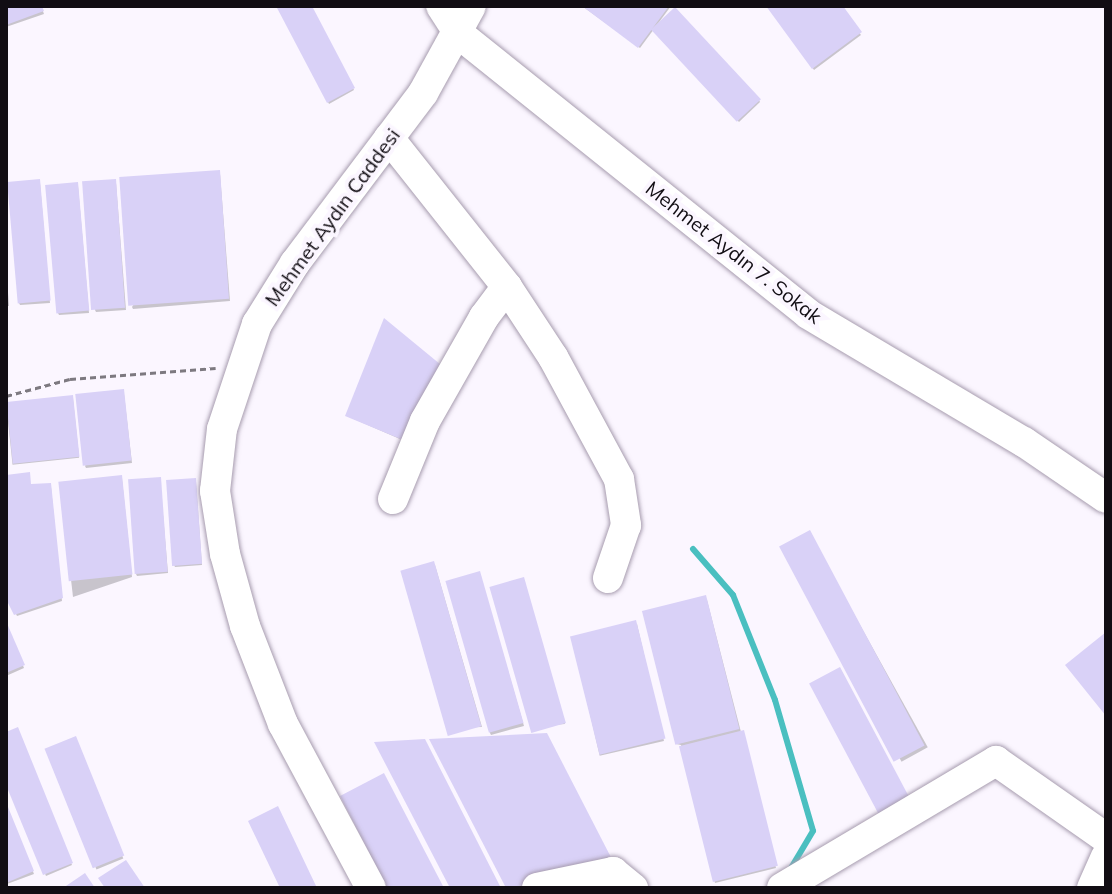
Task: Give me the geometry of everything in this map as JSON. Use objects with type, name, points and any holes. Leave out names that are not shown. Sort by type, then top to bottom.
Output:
[{"type":"street","name":"Mehmet Aydın 7. Sokak","points":[[441,6],[459,34],[808,314],[1024,442],[1106,498]]},
{"type":"street","name":"Mehmet Aydın Caddesi","points":[[371,888],[283,724],[245,626],[225,554],[215,491],[222,429],[239,366],[257,324],[295,263],[389,138],[459,34],[471,6]]},
{"type":"street","points":[[389,138],[507,287],[553,357],[624,493],[626,525],[608,578]]},
{"type":"street","points":[[393,499],[425,421],[484,317],[507,287]]},
{"type":"street","points":[[792,883],[996,761],[1106,838]]},
{"type":"street","points":[[1092,888],[1106,857]]},
{"type":"street","points":[[537,888],[613,872],[633,888]]},
{"type":"path","points":[[6,396],[70,379],[239,366]]},
{"type":"building","points":[[6,6],[42,6],[44,11],[6,25]]},
{"type":"building","points":[[276,6],[312,6],[355,88],[327,103]]},
{"type":"building","points":[[582,6],[669,6],[638,48]]},
{"type":"building","points":[[766,6],[843,6],[862,32],[812,69]]},
{"type":"building","points":[[675,7],[761,99],[737,122],[651,30]]},
{"type":"building","points":[[220,170],[229,299],[128,306],[119,177]]},
{"type":"building","points":[[40,179],[51,301],[18,303],[7,182]]},
{"type":"building","points":[[116,179],[125,308],[91,310],[82,181]]},
{"type":"building","points":[[78,182],[89,311],[56,313],[45,185]]},
{"type":"building","points":[[384,318],[446,369],[408,442],[345,416]]},
{"type":"building","points":[[124,389],[132,461],[83,466],[75,394]]},
{"type":"building","points":[[73,395],[79,457],[13,464],[6,402]]},
{"type":"building","points":[[30,472],[31,484],[51,483],[63,598],[14,615],[6,599],[6,475]]},
{"type":"building","points":[[122,475],[132,574],[69,581],[58,482]]},
{"type":"building","points":[[161,477],[168,572],[135,574],[128,479]]},
{"type":"building","points":[[196,478],[202,564],[172,566],[166,480]]},
{"type":"building","points":[[810,530],[925,745],[894,762],[779,546]]},
{"type":"building","points":[[434,561],[481,726],[448,736],[400,571]]},
{"type":"building","points":[[480,571],[524,723],[489,733],[445,581]]},
{"type":"building","points":[[524,577],[566,723],[531,733],[489,587]]},
{"type":"building","points":[[706,595],[739,729],[675,745],[642,611]]},
{"type":"building","points":[[636,620],[666,738],[600,755],[570,636]]},
{"type":"building","points":[[6,621],[25,665],[6,673]]},
{"type":"building","points":[[1106,632],[1106,716],[1065,665]]},
{"type":"building","points":[[840,667],[909,798],[879,814],[809,683]]},
{"type":"building","points":[[18,727],[73,863],[43,875],[6,785],[6,732]]},
{"type":"building","points":[[744,730],[778,866],[713,882],[679,746]]},
{"type":"building","points":[[547,733],[617,869],[506,888],[429,739]]},
{"type":"building","points":[[76,736],[124,856],[93,868],[44,749]]},
{"type":"building","points":[[425,739],[501,888],[450,888],[374,742]]},
{"type":"building","points":[[384,773],[444,888],[387,888],[340,796]]},
{"type":"building","points":[[6,802],[34,871],[6,883]]},
{"type":"building","points":[[278,806],[317,888],[280,888],[248,821]]},
{"type":"building","points":[[126,860],[145,888],[105,888],[98,878]]},
{"type":"building","points":[[85,873],[95,888],[63,888]]},
{"type":"waterway","points":[[693,549],[733,595],[775,700],[813,831],[791,868]]}]
